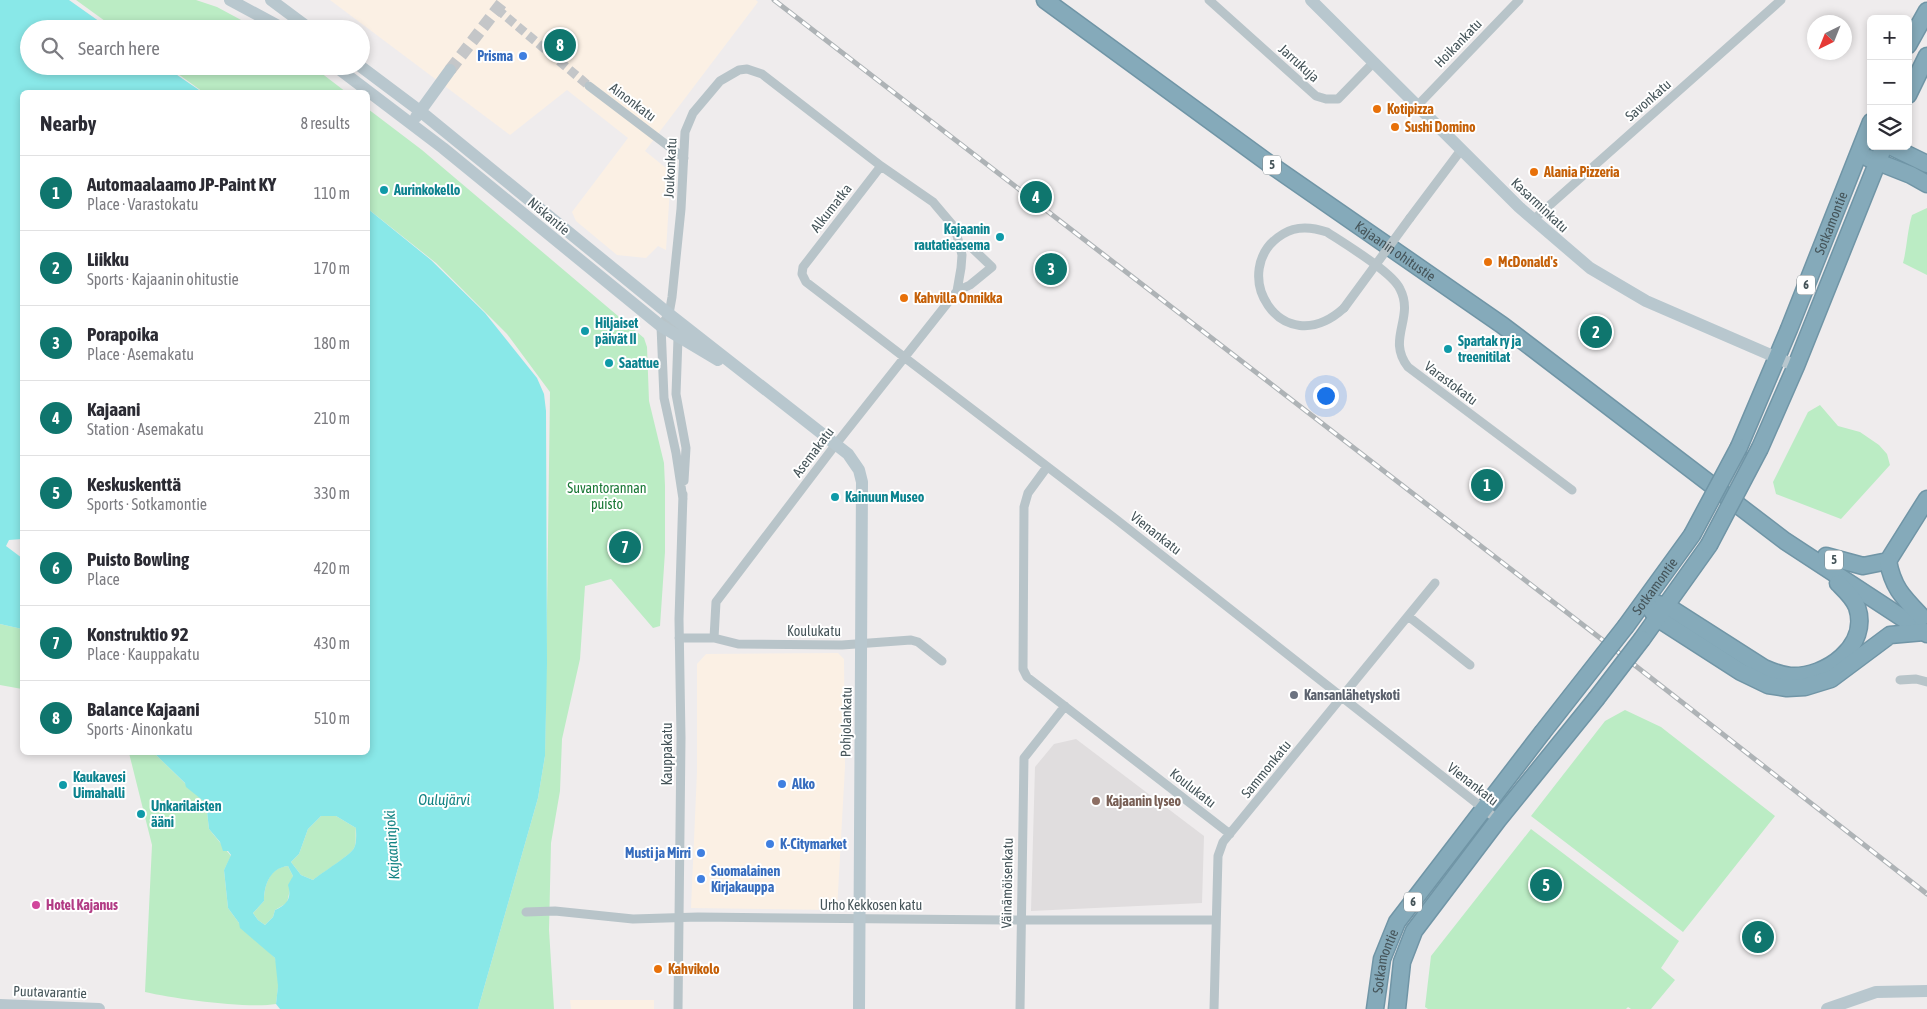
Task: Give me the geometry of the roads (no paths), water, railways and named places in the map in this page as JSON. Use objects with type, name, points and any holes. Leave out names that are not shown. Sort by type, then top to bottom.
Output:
[{"type":"highway","name":"Kajaanin ohitustie","points":[[1045,0],[1271,165],[1446,285],[1743,507],[1785,541],[1826,562],[1925,626]]},
{"type":"highway","points":[[1912,38],[1927,11]]},
{"type":"highway","points":[[1912,87],[1927,56]]},
{"type":"highway","name":"Sotkamontie","points":[[1375,1009],[1382,958],[1397,922],[1646,601],[1692,535],[1739,447],[1867,135]]},
{"type":"highway","name":"Sotkamontie","points":[[1397,1009],[1402,962],[1414,931],[1498,820],[1642,639],[1709,545],[1760,448],[1796,366],[1882,150]]},
{"type":"highway","points":[[1898,150],[1927,164]]},
{"type":"highway","points":[[1858,153],[1911,174],[1927,184]]},
{"type":"highway","points":[[1646,601],[1747,675],[1768,685],[1788,688],[1805,687],[1831,679],[1890,635],[1925,626],[1892,582],[1891,556],[1927,499]]},
{"type":"highway","points":[[1826,562],[1863,566],[1891,556]]},
{"type":"highway","points":[[1662,612],[1764,668],[1782,675],[1806,674],[1828,668],[1841,658],[1854,643],[1859,627],[1856,606],[1852,598],[1826,562]]},
{"type":"street","points":[[230,0],[267,20]]},
{"type":"street","points":[[271,0],[298,20]]},
{"type":"street","name":"Jarrukuja","points":[[1209,0],[1316,96],[1326,100],[1338,99],[1374,62]]},
{"type":"street","name":"Kasarminkatu","points":[[1311,0],[1461,150],[1533,220],[1571,253],[1618,286],[1646,301],[1796,366]]},
{"type":"street","name":"Hoikankatu","points":[[1418,105],[1519,0]]},
{"type":"street","name":"Savonkatu","points":[[1533,220],[1781,0]]},
{"type":"street","name":"Joukonkatu","points":[[669,314],[678,243],[685,132],[693,113],[720,81],[733,73],[747,69],[762,74],[882,166]]},
{"type":"street","points":[[411,123],[450,70]]},
{"type":"street","name":"Niskantie","points":[[370,74],[420,111],[750,379],[836,444]]},
{"type":"street","name":"Niskantie","points":[[347,75],[367,90]]},
{"type":"street","name":"Ainonkatu","points":[[589,86],[684,158]]},
{"type":"street","name":"Niskantie","points":[[370,92],[411,123],[661,326],[678,338],[750,379]]},
{"type":"street","name":"Varastokatu","points":[[1461,150],[1410,218],[1344,308],[1323,324],[1300,327],[1288,323],[1277,316],[1263,299],[1258,277],[1261,258],[1270,246],[1290,230],[1315,228],[1327,232],[1393,279],[1402,292],[1404,313],[1398,344],[1400,356],[1408,367],[1572,490]]},
{"type":"street","name":"Asemakatu","points":[[882,166],[933,202],[952,222],[960,244],[961,268],[957,291]]},
{"type":"street","name":"Alkumatka","points":[[803,267],[882,166]]},
{"type":"street","name":"Asemakatu","points":[[714,638],[716,602],[836,444],[957,291],[970,285],[992,266],[971,247],[960,244]]},
{"type":"street","name":"Vienankatu","points":[[803,267],[802,274],[806,282],[1047,467],[1498,820]]},
{"type":"street","points":[[661,326],[669,314]]},
{"type":"street","name":"Kauppakatu","points":[[669,314],[678,338],[676,394],[686,448],[679,638],[680,918],[678,1009]]},
{"type":"street","name":"Kauppakatu","points":[[661,326],[664,398],[683,499]]},
{"type":"street","name":"Pohjolankatu","points":[[836,444],[850,457],[859,470],[862,482],[859,1009]]},
{"type":"street","name":"Koulukatu","points":[[1047,467],[1028,493],[1024,507],[1023,669],[1027,677],[1230,834]]},
{"type":"street","name":"Sammonkatu","points":[[1214,1009],[1218,856],[1223,842],[1436,584]]},
{"type":"street","points":[[1408,616],[1470,665]]},
{"type":"street","name":"Koulukatu","points":[[679,638],[714,638],[738,644],[842,645],[911,640],[918,642],[942,661]]},
{"type":"street","points":[[1900,680],[1916,679],[1927,682]]},
{"type":"street","name":"Väinämöisenkatu","points":[[1020,1009],[1024,758],[1066,706]]},
{"type":"street","name":"Urho Kekkosen katu","points":[[526,912],[555,911],[633,919],[1216,920]]},
{"type":"street","points":[[1827,1009],[1876,992],[1927,991]]},
{"type":"street","name":"Puutavarantie","points":[[0,1005],[99,1009]]},
{"type":"water","points":[[0,0],[69,0],[97,20],[20,20],[20,75],[177,75],[199,90],[20,90],[20,539],[9,540],[6,546],[20,556],[20,629],[0,624]]},
{"type":"water","name":"Oulujärvi","points":[[370,211],[431,260],[485,313],[537,378],[544,394],[546,411],[547,663],[545,756],[538,798],[478,1009],[280,1009],[276,1004],[278,986],[275,958],[240,928],[239,923],[228,908],[224,870],[231,855],[228,851],[223,851],[220,842],[209,829],[206,803],[186,787],[185,783],[156,755],[370,755]],"holes":[[[321,816],[336,816],[356,828],[355,846],[352,851],[313,880],[301,875],[291,862],[299,854],[308,829]],[[288,866],[293,876],[288,885],[288,900],[283,906],[275,910],[273,917],[265,925],[253,913],[264,901],[265,889],[269,878],[277,870]]]},
{"type":"tunnel","points":[[450,70],[504,0]]},
{"type":"tunnel","points":[[497,9],[589,86]]},
{"type":"railway","points":[[774,0],[1600,638],[1927,894]]},
{"type":"place","name":"Balance Kajaani","points":[[560,45]]},
{"type":"place","name":"Prisma","points":[[523,56]]},
{"type":"place","name":"Kotipizza","points":[[1377,109]]},
{"type":"place","name":"Sushi Domino","points":[[1395,127]]},
{"type":"place","name":"Alania Pizzeria","points":[[1534,172]]},
{"type":"place","name":"Aurinkokello","points":[[384,190]]},
{"type":"place","name":"Kajaani","points":[[1036,197]]},
{"type":"place","name":"Kajaanin rautatieasema","points":[[1000,237]]},
{"type":"place","name":"McDonald's","points":[[1488,262]]},
{"type":"place","name":"Porapoika","points":[[1051,269]]},
{"type":"place","name":"Kahvilla Onnikka","points":[[904,298]]},
{"type":"place","name":"Hiljaiset päivät II","points":[[585,331]]},
{"type":"place","name":"Liikku","points":[[1596,332]]},
{"type":"place","name":"Spartak ry ja treenitilat","points":[[1448,349]]},
{"type":"place","name":"Saattue","points":[[609,363]]},
{"type":"place","name":"Automaalaamo JP-Paint KY","points":[[1487,485]]},
{"type":"place","name":"Kainuun Museo","points":[[835,497]]},
{"type":"place","name":"Konstruktio 92","points":[[625,547]]},
{"type":"place","name":"Kansanlähetyskoti","points":[[1294,695]]},
{"type":"place","name":"Alko","points":[[782,784]]},
{"type":"place","name":"Kaukavesi Uimahalli","points":[[63,785]]},
{"type":"place","name":"Kajaanin lyseo","points":[[1096,801]]},
{"type":"place","name":"Unkarilaisten ääni","points":[[141,814]]},
{"type":"place","name":"K-Citymarket","points":[[770,844]]},
{"type":"place","name":"Musti ja Mirri","points":[[701,853]]},
{"type":"place","name":"Suomalainen Kirjakauppa","points":[[701,879]]},
{"type":"place","name":"Keskuskenttä","points":[[1546,885]]},
{"type":"place","name":"Hotel Kajanus","points":[[36,905]]},
{"type":"place","name":"Puisto Bowling","points":[[1758,937]]},
{"type":"place","name":"Kahvikolo","points":[[658,969]]},
{"type":"park label","name":"Suvantorannan puisto","points":[[607,496]]},
{"type":"water label","name":"Kajaaninjoki","points":[[392,845]]}]
